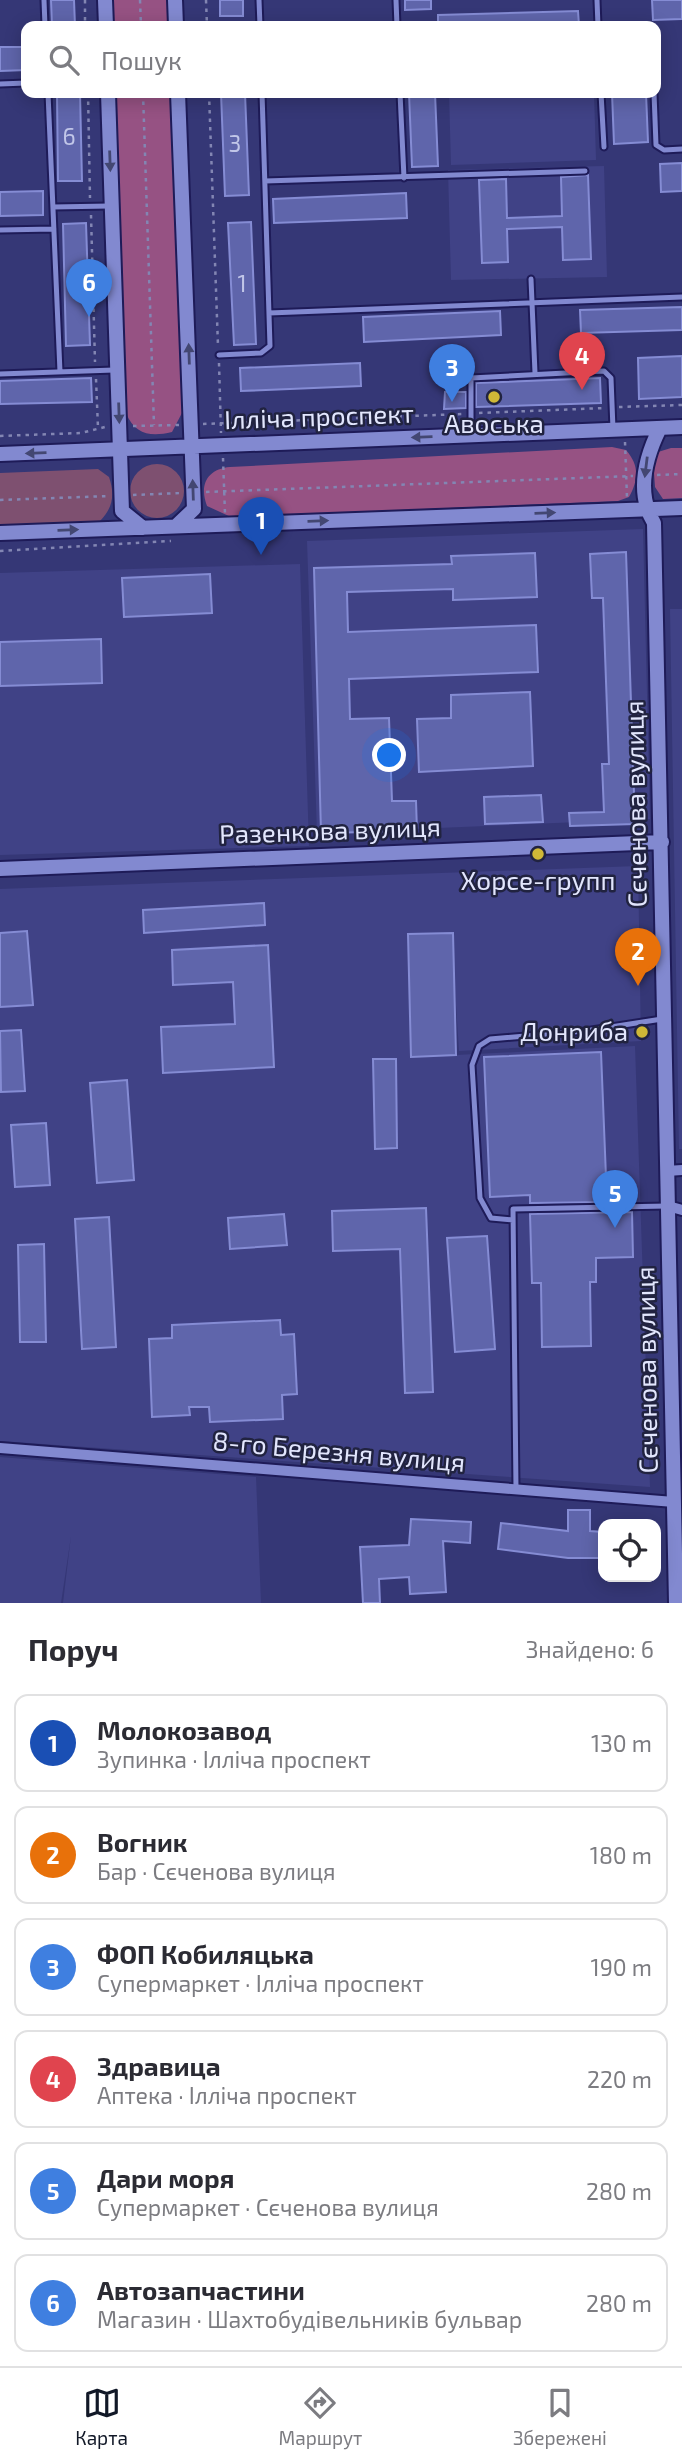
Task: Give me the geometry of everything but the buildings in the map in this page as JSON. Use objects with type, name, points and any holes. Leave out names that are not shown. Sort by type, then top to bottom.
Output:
[{"type":"main road","points":[[105,0],[106,21]]},
{"type":"main road","points":[[175,0],[176,21]]},
{"type":"main road","points":[[108,98],[122,511],[143,528]]},
{"type":"main road","points":[[176,526],[194,509],[178,98]]},
{"type":"main road","name":"Ілліча проспект","points":[[0,454],[682,427]]},
{"type":"main road","name":"Сєченова вулиця","points":[[660,428],[648,451],[644,475],[646,509],[654,523],[665,1019],[675,1170],[676,1603]]},
{"type":"main road","points":[[0,533],[682,508]]},
{"type":"main road","name":"Разенкова вулиця","points":[[0,869],[662,842]]},
{"type":"street","name":"8-го Березня вулиця","points":[[0,1448],[674,1502]]},
{"type":"lane","points":[[44,0],[45,21]]},
{"type":"lane","points":[[259,0],[260,21]]},
{"type":"lane","points":[[396,0],[397,21]]},
{"type":"lane","points":[[597,0],[598,21]]},
{"type":"lane","points":[[0,84],[21,83]]},
{"type":"lane","points":[[48,98],[60,372]]},
{"type":"lane","points":[[219,355],[261,353],[270,346],[262,98]]},
{"type":"lane","points":[[400,98],[404,178]]},
{"type":"lane","points":[[601,98],[604,147]]},
{"type":"lane","points":[[654,98],[656,145],[664,150],[682,149]]},
{"type":"lane","points":[[265,181],[585,171]]},
{"type":"lane","points":[[53,207],[112,206]]},
{"type":"lane","points":[[0,229],[54,229]]},
{"type":"lane","points":[[531,279],[535,373]]},
{"type":"lane","points":[[269,313],[682,297]]},
{"type":"lane","points":[[0,374],[118,370]]},
{"type":"lane","points":[[471,435],[471,378],[604,370],[611,378],[612,408],[619,429]]},
{"type":"lane","points":[[513,1220],[491,1218],[480,1198],[472,1065],[479,1046],[490,1039],[585,1031],[665,1019]]},
{"type":"lane","points":[[516,1489],[513,1209],[675,1208]]},
{"type":"path","points":[[85,0],[85,21]]},
{"type":"path","points":[[140,0],[141,21]]},
{"type":"path","points":[[206,0],[207,21]]},
{"type":"path","points":[[88,98],[97,428]]},
{"type":"path","points":[[143,98],[154,426]]},
{"type":"path","points":[[209,98],[226,524]]},
{"type":"path","points":[[0,436],[81,433],[119,426],[682,405]]},
{"type":"path","points":[[624,407],[619,429],[626,476],[627,510]]},
{"type":"path","points":[[0,500],[682,474]]},
{"type":"shaded area","points":[[113,0],[170,0],[171,21],[114,21]]},
{"type":"shaded area","points":[[116,98],[173,98],[183,411],[172,432],[164,434],[144,433],[134,426],[126,413]]},
{"type":"shaded area","points":[[449,98],[594,98],[596,160],[451,165]]},
{"type":"shaded area","points":[[604,166],[607,277],[451,280],[448,170]]},
{"type":"shaded area","points":[[612,447],[626,450],[636,472],[635,484],[629,497],[618,501],[231,517],[207,506],[204,491],[211,475],[222,468],[230,467]]},
{"type":"shaded area","points":[[682,448],[682,498],[663,499],[655,487],[653,459],[658,452]]},
{"type":"shaded area","points":[[157,464],[176,472],[184,491],[176,510],[157,518],[138,510],[130,491],[138,472]]},
{"type":"shaded area","points":[[98,469],[109,477],[112,489],[110,506],[100,521],[0,525],[0,473]]},
{"type":"shaded area","points":[[643,529],[650,819],[317,833],[307,541]]},
{"type":"shaded area","points":[[300,564],[309,846],[0,855],[0,573]]},
{"type":"shaded area","points":[[670,609],[682,609],[682,1149],[679,1149]]},
{"type":"shaded area","points":[[638,866],[641,1041],[459,1051],[455,990],[456,1055],[635,1046],[650,1487],[0,1441],[0,889]]},
{"type":"shaded area","points":[[0,1457],[256,1477],[261,1603],[63,1603],[71,1536],[61,1603],[0,1603]]},
{"type":"place","name":"Автозапчастини","points":[[89,317]]},
{"type":"place","name":"Здравица","points":[[582,390]]},
{"type":"place","name":"Авоська","points":[[494,397]]},
{"type":"place","name":"ФОП Кобиляцька","points":[[452,402]]},
{"type":"place","name":"Молокозавод","points":[[261,555]]},
{"type":"place","name":"Хорсе-групп","points":[[538,854]]},
{"type":"place","name":"Вогник","points":[[638,986]]},
{"type":"place","name":"Донриба","points":[[642,1032]]},
{"type":"place","name":"Дари моря","points":[[615,1228]]}]
